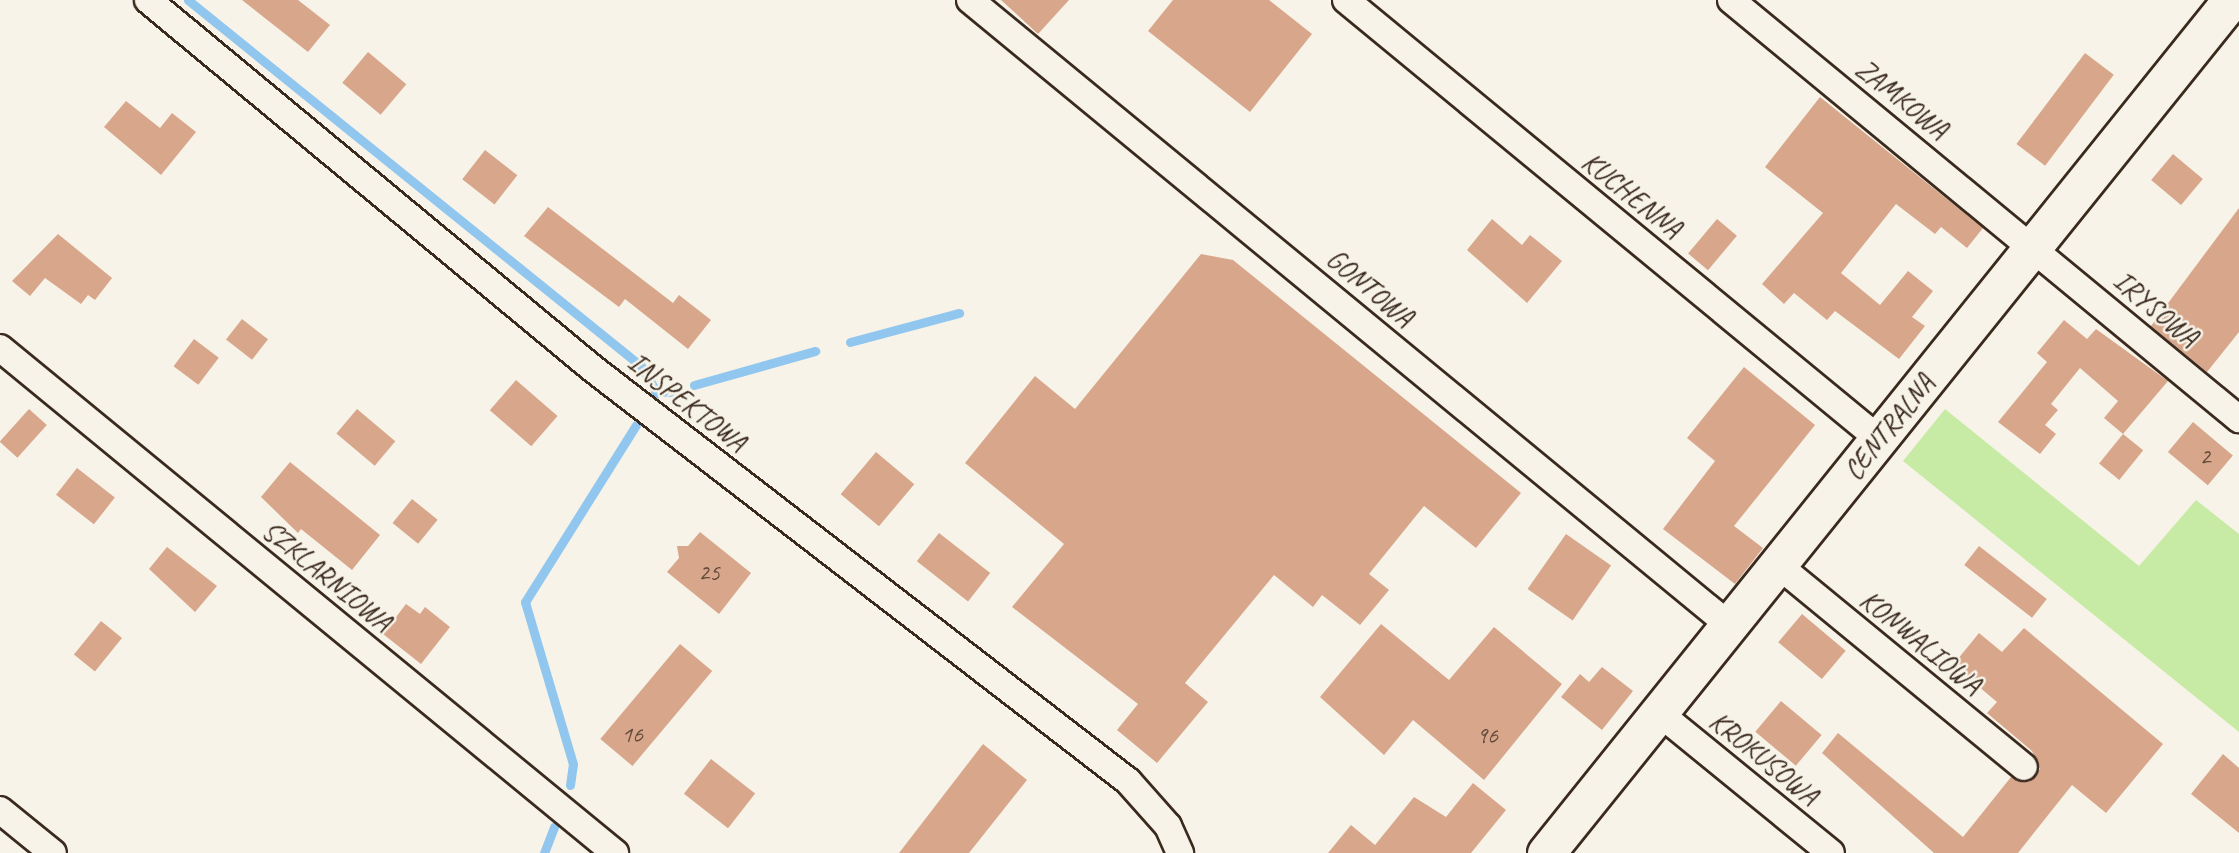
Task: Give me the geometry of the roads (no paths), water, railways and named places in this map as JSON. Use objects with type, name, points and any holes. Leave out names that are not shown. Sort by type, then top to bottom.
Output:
[{"type":"street","name":"INSPEKTOWA","points":[[148,0],[592,368],[1128,781],[1168,826],[1180,853]]},
{"type":"street","name":"GONTOWA","points":[[970,0],[1729,625]]},
{"type":"street","name":"KUCHENNA","points":[[1346,0],[1879,439]]},
{"type":"street","name":"ZAMKOWA","points":[[1731,0],[2032,247]]},
{"type":"street","name":"CENTRALNA","points":[[1546,853],[2231,0]]},
{"type":"street","name":"IRYSOWA","points":[[2032,247],[2239,419]]},
{"type":"street","name":"SZKLARNIOWA","points":[[0,348],[615,853]]},
{"type":"street","name":"KONWALIOWA","points":[[1778,565],[2024,766]]},
{"type":"street","name":"KROKUSOWA","points":[[1658,712],[1831,853]]},
{"type":"street","points":[[0,810],[53,853]]},
{"type":"waterway","points":[[188,0],[641,366],[656,391]]},
{"type":"waterway","points":[[850,342],[959,313]]},
{"type":"waterway","points":[[694,385],[815,351]]},
{"type":"waterway","points":[[652,400],[656,391],[670,392]]},
{"type":"waterway","points":[[570,785],[573,764],[525,602],[636,425]]},
{"type":"waterway","points":[[544,853],[554,827]]}]
